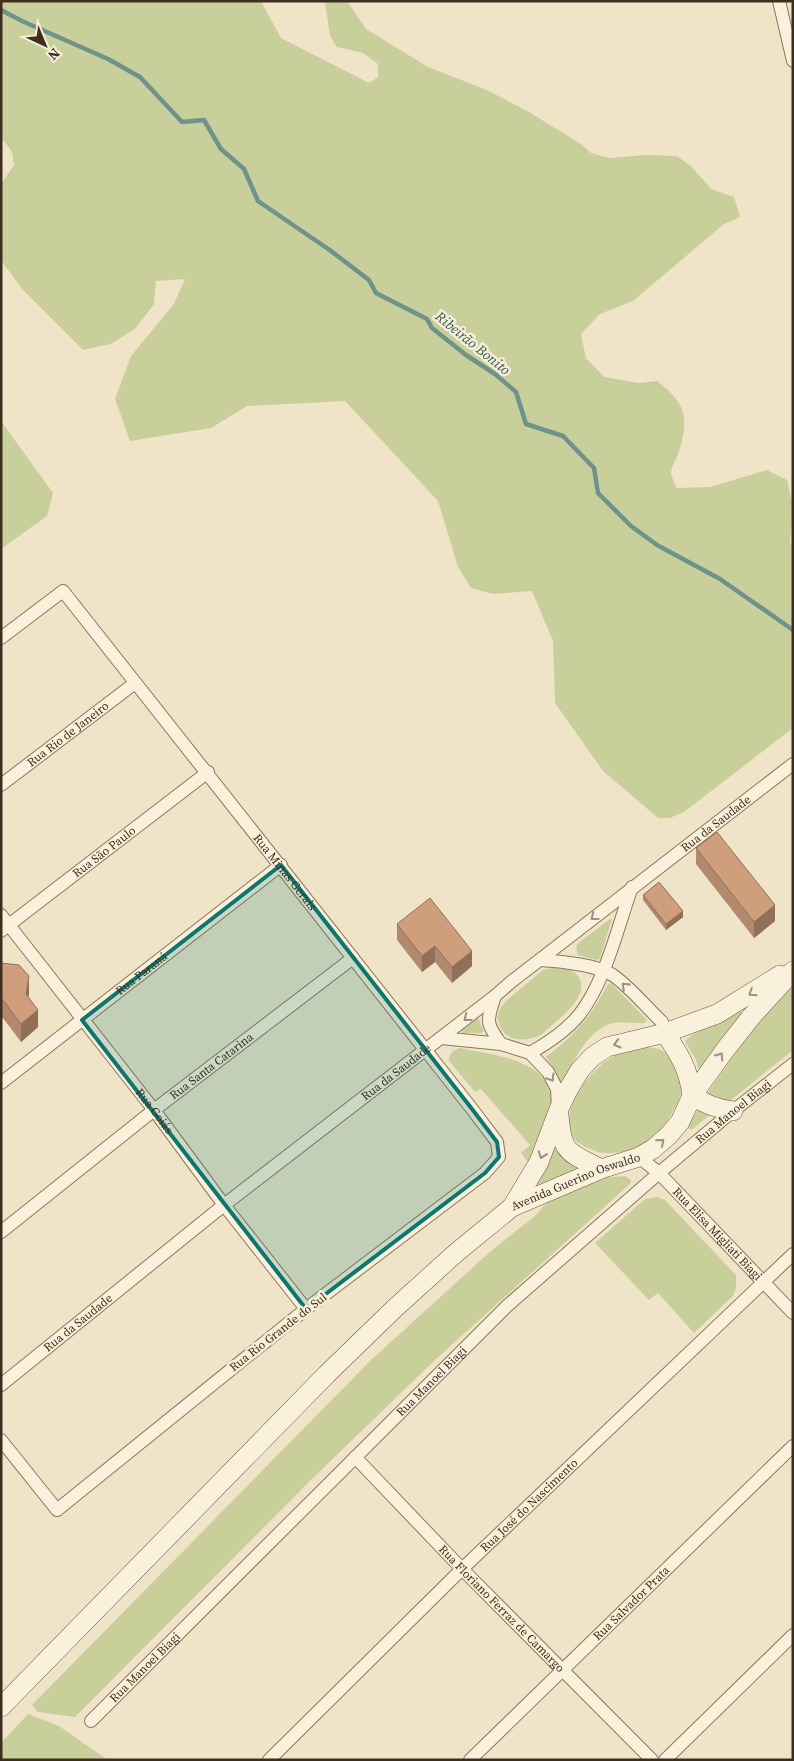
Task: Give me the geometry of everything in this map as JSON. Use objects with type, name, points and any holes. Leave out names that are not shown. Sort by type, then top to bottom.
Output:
[{"type":"main road","name":"Avenida Guerino Oswaldo","points":[[512,1207],[539,1162],[558,1109],[568,1090],[580,1070],[592,1057],[607,1047],[664,1033],[717,1014],[793,966]]},
{"type":"main road","name":"Avenida Guerino Oswaldo","points":[[512,1207],[601,1169],[639,1157],[653,1149],[680,1122],[692,1096],[751,1016],[793,971]]},
{"type":"main road","points":[[664,1033],[681,1057],[691,1084],[692,1096],[721,1110],[733,1111]]},
{"type":"main road","points":[[558,1109],[560,1136],[566,1148],[574,1156],[601,1169]]},
{"type":"main road","points":[[1,1706],[368,1334],[457,1252],[512,1207]]},
{"type":"street","points":[[779,1],[793,61]]},
{"type":"street","name":"Rua Minas Gerais","points":[[1,638],[63,591],[208,772],[497,1142],[498,1156]]},
{"type":"street","name":"Rua Rio de Janeiro","points":[[1,785],[135,683]]},
{"type":"street","name":"Rua da Saudade","points":[[1,1385],[224,1204],[496,996],[632,887],[793,764]]},
{"type":"street","name":"Rua São Paulo","points":[[4,923],[208,772]]},
{"type":"street","name":"Rua Paraná","points":[[1,1083],[281,865]]},
{"type":"street","points":[[530,1052],[550,1042],[564,1031],[579,1014],[595,989],[632,887]]},
{"type":"street","name":"Rua Goiás","points":[[4,923],[154,1110],[306,1309]]},
{"type":"street","name":"Rua Santa Catarina","points":[[1,1232],[154,1110],[352,958]]},
{"type":"street","points":[[540,960],[563,961],[603,971],[614,976],[662,1022],[664,1033]]},
{"type":"street","points":[[496,996],[488,1018],[490,1030],[501,1044]]},
{"type":"street","points":[[441,1038],[501,1044],[530,1052],[548,1072],[557,1089],[558,1109]]},
{"type":"street","name":"Rua Manoel Biagi","points":[[91,1721],[507,1306],[659,1173],[793,1064]]},
{"type":"street","name":"Rua Rio Grande do Sul","points":[[1,1440],[57,1510],[306,1309],[486,1173],[498,1156]]},
{"type":"street","name":"Rua Elisa Migliati Biagi","points":[[639,1157],[659,1173],[793,1313]]},
{"type":"street","name":"Rua José do Nascimento","points":[[269,1760],[462,1569],[793,1254]]},
{"type":"street","name":"Rua Salvador Prata","points":[[470,1760],[793,1446]]},
{"type":"street","name":"Rua Floriano Ferraz de Camargo","points":[[354,1457],[462,1569],[652,1760]]},
{"type":"street","points":[[666,1760],[793,1635]]},
{"type":"highlighted area","points":[[281,865],[497,1142],[499,1157],[485,1173],[306,1309],[82,1020]]},
{"type":"green space","points":[[1,1],[261,1],[281,38],[369,83],[378,77],[378,64],[363,53],[337,47],[330,36],[325,3],[323,1],[347,1],[366,29],[428,67],[487,90],[529,112],[581,144],[591,153],[609,158],[644,155],[677,156],[692,167],[711,189],[734,197],[740,217],[724,224],[633,301],[600,314],[581,334],[586,358],[604,377],[639,383],[657,381],[674,396],[679,404],[683,412],[684,429],[671,473],[677,488],[710,487],[767,470],[787,480],[793,507],[790,543],[793,545],[793,728],[684,812],[670,818],[658,818],[603,771],[555,703],[553,641],[532,591],[493,594],[471,588],[458,567],[438,501],[345,401],[247,406],[211,428],[130,441],[115,399],[131,356],[174,304],[185,279],[156,281],[154,304],[136,328],[111,344],[83,350],[22,289],[1,260],[1,184],[14,165],[12,152],[1,137]]},
{"type":"green space","points":[[1,421],[53,493],[47,516],[1,549]]},
{"type":"green space","points":[[612,919],[600,958],[597,960],[578,955],[577,944]]},
{"type":"green space","points":[[552,968],[570,970],[578,976],[581,984],[580,992],[570,1009],[541,1035],[531,1039],[514,1038],[504,1033],[497,1017],[501,1007],[543,970]]},
{"type":"green space","points":[[611,983],[647,1020],[645,1023],[613,1023],[596,1032],[583,1046],[565,1079],[561,1082],[546,1057],[564,1042],[589,1016],[607,985]]},
{"type":"green space","points":[[793,987],[793,1050],[731,1100],[718,1101],[707,1094],[760,1017]]},
{"type":"green space","points":[[740,1010],[742,1013],[702,1067],[698,1069],[696,1060],[685,1041],[692,1035]]},
{"type":"green space","points":[[477,1016],[484,1031],[481,1033],[463,1033],[460,1030]]},
{"type":"green space","points":[[640,1047],[659,1049],[664,1052],[672,1059],[678,1071],[682,1089],[669,1119],[646,1143],[630,1150],[604,1153],[581,1144],[573,1137],[569,1118],[576,1097],[582,1087],[595,1070],[606,1061],[620,1053]]},
{"type":"green space","points":[[460,1048],[521,1063],[535,1070],[545,1080],[550,1093],[550,1110],[531,1166],[521,1153],[530,1145],[481,1089],[475,1092],[449,1061],[452,1053]]},
{"type":"green space","points":[[700,1107],[710,1115],[691,1130],[686,1127]]},
{"type":"green space","points":[[555,1145],[566,1161],[578,1169],[540,1186],[537,1182]]},
{"type":"green space","points":[[625,1176],[631,1180],[630,1184],[435,1360],[314,1477],[75,1717],[38,1712],[32,1705],[371,1360],[492,1250],[535,1216],[550,1199],[591,1179]]},
{"type":"green space","points":[[657,1197],[665,1200],[736,1275],[736,1288],[733,1296],[694,1333],[658,1293],[649,1300],[595,1243],[645,1199]]},
{"type":"green space","points":[[28,1714],[59,1726],[108,1760],[1,1760],[1,1743]]},
{"type":"building","points":[[717,832],[775,905],[754,922],[696,848]]},
{"type":"building","points":[[659,882],[683,911],[666,924],[643,895]]},
{"type":"building","points":[[430,898],[472,951],[452,967],[435,946],[422,956],[397,924]]},
{"type":"building","points":[[1,963],[19,965],[29,976],[26,994],[38,1010],[21,1024],[3,1000],[1,1000]]},
{"type":"waterway","name":"Ribeirão Bonito","points":[[1,10],[108,59],[140,77],[182,122],[204,120],[221,149],[244,169],[258,201],[331,251],[369,280],[376,293],[427,319],[432,328],[466,355],[495,374],[516,392],[526,424],[563,436],[594,468],[598,493],[631,526],[657,545],[720,579],[793,630]]}]
